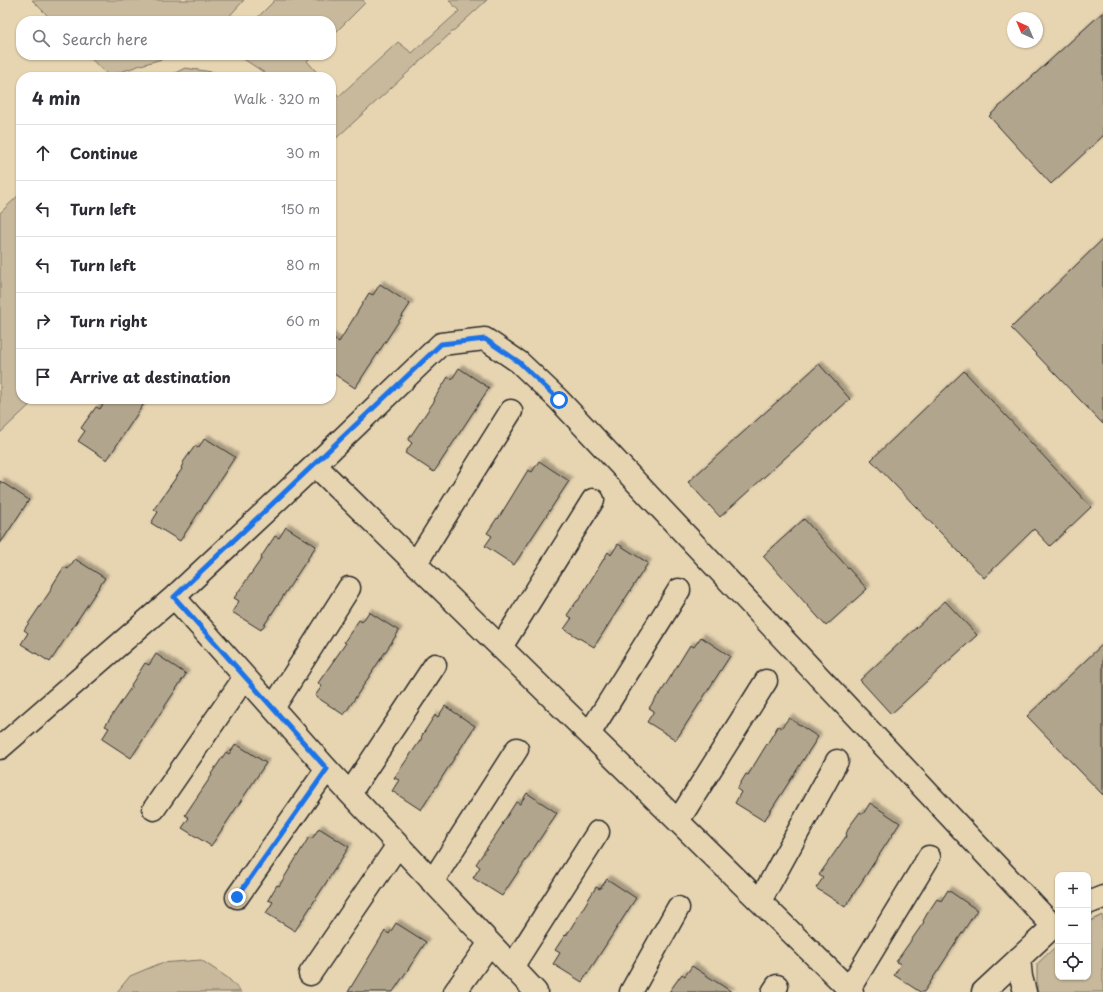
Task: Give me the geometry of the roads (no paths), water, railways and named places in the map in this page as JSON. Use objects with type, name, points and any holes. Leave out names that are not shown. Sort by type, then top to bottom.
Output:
[{"type":"street","points":[[0,748],[174,597],[441,344],[485,339],[519,362],[559,400],[1055,923]]},
{"type":"street","points":[[416,563],[511,411]]},
{"type":"street","points":[[315,465],[851,990],[929,857]]},
{"type":"street","points":[[501,647],[594,500]]},
{"type":"street","points":[[273,708],[349,588]]},
{"type":"street","points":[[589,734],[680,590]]},
{"type":"street","points":[[174,597],[327,769],[536,992]]},
{"type":"street","points":[[350,793],[435,665]]},
{"type":"street","points":[[154,809],[245,677]]},
{"type":"street","points":[[678,821],[766,682]]},
{"type":"street","points":[[432,882],[517,749]]},
{"type":"street","points":[[760,901],[837,761]]},
{"type":"street","points":[[237,897],[327,769]]},
{"type":"street","points":[[512,967],[598,832]]},
{"type":"street","points":[[310,974],[398,845]]},
{"type":"street","points":[[1091,902],[1103,898]]},
{"type":"street","points":[[631,992],[678,908]]},
{"type":"street","points":[[983,992],[1055,925]]},
{"type":"street","points":[[455,992],[490,943]]},
{"type":"street","points":[[1019,958],[1021,977],[1025,992]]}]
